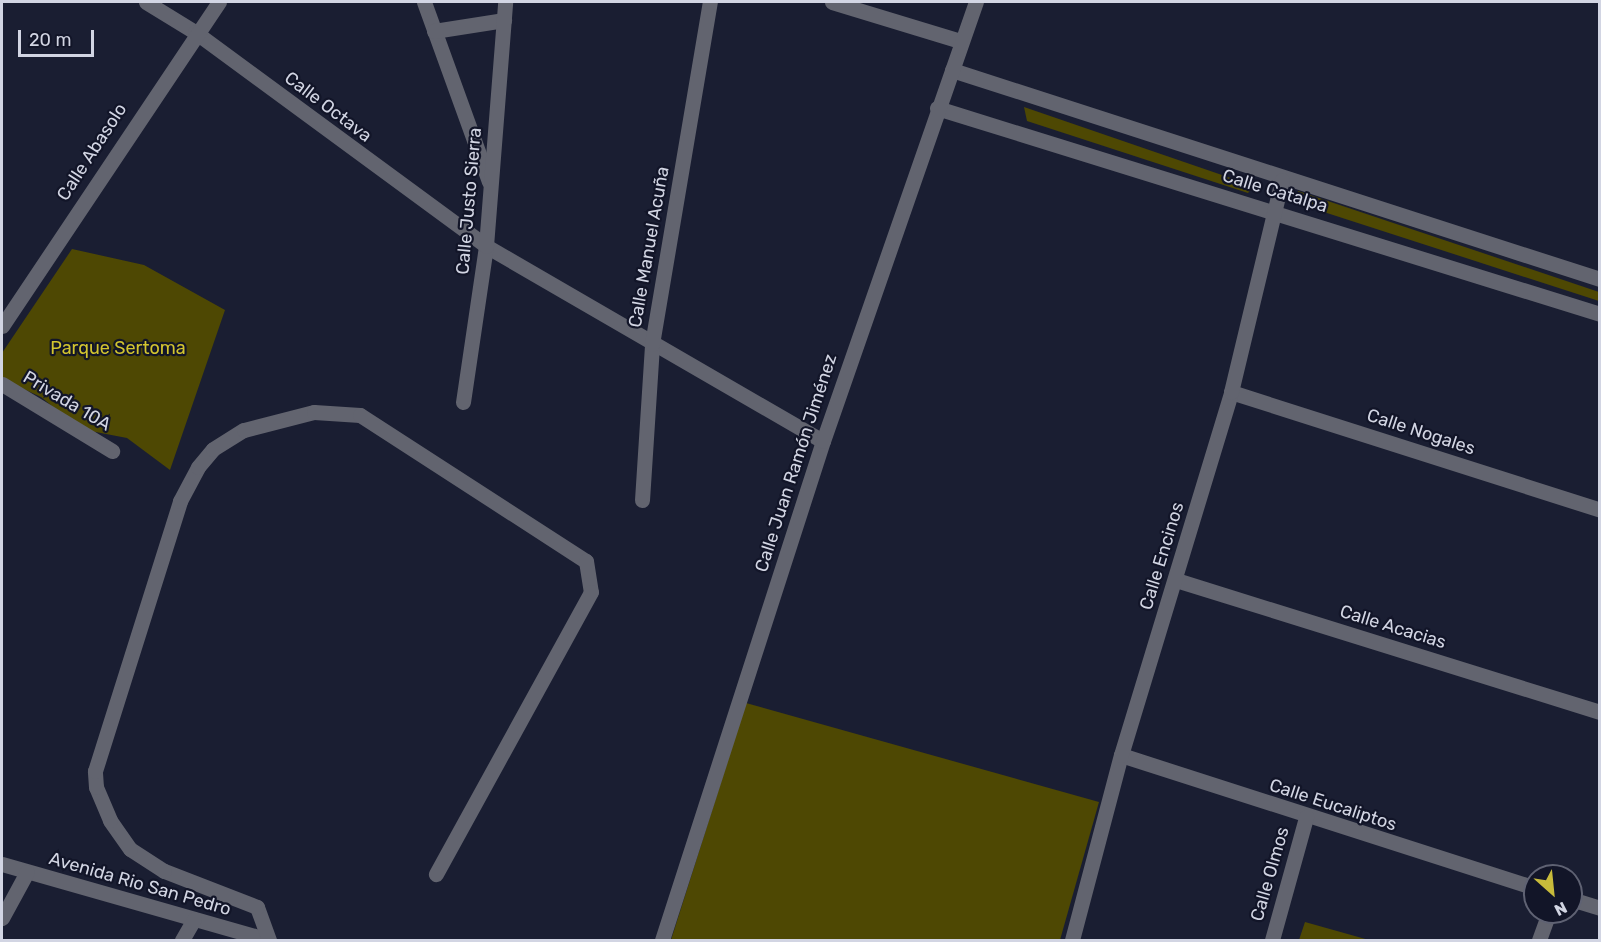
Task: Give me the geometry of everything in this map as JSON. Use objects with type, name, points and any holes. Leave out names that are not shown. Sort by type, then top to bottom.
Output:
[{"type":"street","name":"Calle Octava","points":[[146,2],[195,32],[486,246],[823,441]]},
{"type":"street","name":"Calle Abasolo","points":[[2,326],[195,32],[219,2]]},
{"type":"street","points":[[424,2],[491,187]]},
{"type":"street","name":"Calle Justo Sierra","points":[[463,402],[486,246],[505,2]]},
{"type":"street","name":"Calle Manuel Acuña","points":[[642,500],[652,344],[710,2]]},
{"type":"street","points":[[832,2],[960,41]]},
{"type":"street","name":"Calle Juan Ramón Jiménez","points":[[662,940],[823,441],[952,70],[960,41],[976,2]]},
{"type":"street","points":[[434,31],[504,20]]},
{"type":"street","name":"Calle Catalpa","points":[[952,70],[1282,180],[1599,279]]},
{"type":"street","name":"Calle Catalpa","points":[[937,108],[1273,210],[1599,315]]},
{"type":"street","name":"Calle Encinos","points":[[1072,940],[1121,755],[1176,580],[1231,392],[1282,180]]},
{"type":"street","name":"Privada 10A","points":[[2,384],[112,451]]},
{"type":"street","name":"Calle Nogales","points":[[1231,392],[1599,510]]},
{"type":"street","points":[[269,940],[257,907],[164,872],[130,849],[110,820],[96,787],[95,771],[180,501],[198,467],[213,449],[244,430],[314,412],[360,415],[586,561],[591,592],[436,874]]},
{"type":"street","name":"Calle Acacias","points":[[1176,580],[1599,712]]},
{"type":"street","name":"Calle Eucaliptos","points":[[1121,755],[1306,817],[1523,884]]},
{"type":"street","name":"Calle Olmos","points":[[1272,940],[1306,817]]},
{"type":"street","name":"Avenida Rio San Pedro","points":[[2,864],[269,940]]},
{"type":"street","points":[[2,918],[27,872]]},
{"type":"street","points":[[1583,903],[1599,908]]},
{"type":"street","points":[[182,940],[194,919]]},
{"type":"street","points":[[1539,940],[1545,924]]},
{"type":"green space","points":[[1024,107],[1254,186],[1248,193],[1027,121]]},
{"type":"green space","points":[[1298,191],[1599,292],[1599,301],[1296,203]]},
{"type":"green space","name":"Parque Sertoma","points":[[72,249],[144,265],[225,310],[170,470],[127,438],[80,429],[41,397],[2,379],[2,353]]},
{"type":"green space","points":[[746,703],[1099,802],[1060,940],[671,940]]},
{"type":"green space","points":[[1305,922],[1369,940],[1299,940]]}]
